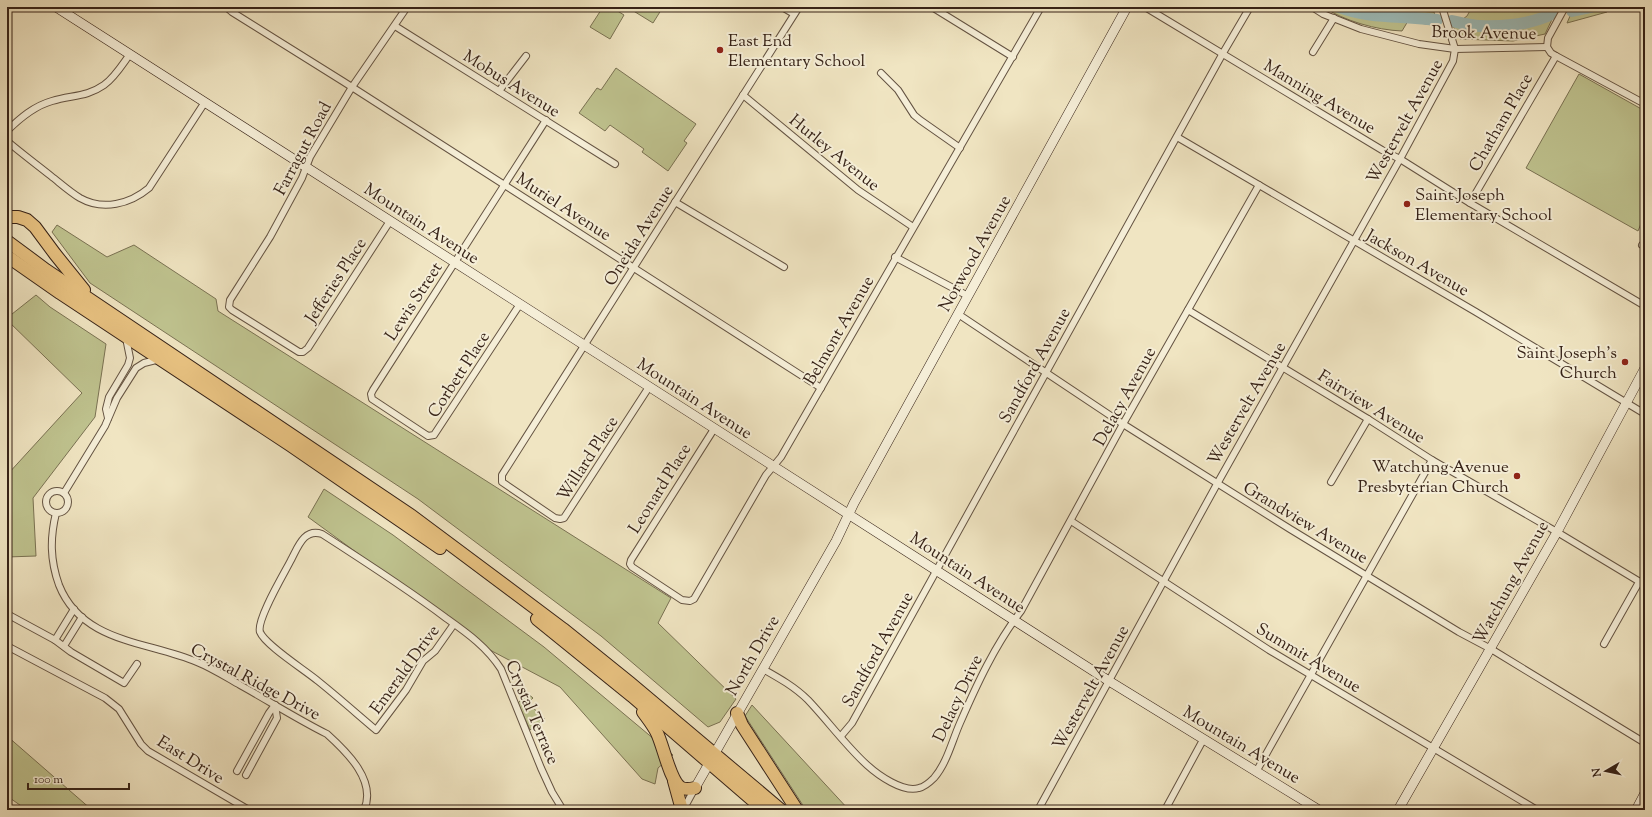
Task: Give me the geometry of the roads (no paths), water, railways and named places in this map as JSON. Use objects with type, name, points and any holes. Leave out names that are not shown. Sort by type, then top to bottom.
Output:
[{"type":"highway","points":[[7,217],[18,217],[27,220],[35,227],[54,254],[93,301]]},
{"type":"highway","points":[[7,241],[93,301],[412,516],[563,629],[712,758],[764,810]]},
{"type":"highway","points":[[7,256],[125,337],[420,533],[538,620],[632,696],[781,810]]},
{"type":"highway","points":[[632,696],[657,734],[674,779],[682,810]]},
{"type":"highway","points":[[738,712],[742,725],[797,810]]},
{"type":"highway","points":[[674,779],[682,788],[695,788]]},
{"type":"street","name":"Mountain Avenue","points":[[56,7],[1109,682],[1319,810]]},
{"type":"street","name":"Muriel Avenue","points":[[226,7],[821,388]]},
{"type":"street","name":"Farragut Road","points":[[303,352],[298,352],[232,310],[229,307],[230,300],[270,237],[310,157],[352,87],[407,7]]},
{"type":"street","points":[[782,7],[794,14]]},
{"type":"street","name":"Oneida Avenue","points":[[501,478],[799,7]]},
{"type":"street","points":[[932,7],[1013,57]]},
{"type":"street","name":"Belmont Avenue","points":[[630,564],[632,567],[682,600],[690,601],[694,598],[766,475],[781,457],[895,257],[1041,7]]},
{"type":"street","name":"Norwood Avenue","points":[[849,515],[854,503],[1127,7]]},
{"type":"street","name":"Manning Avenue","points":[[1145,7],[1645,306]]},
{"type":"street","name":"Sandford Avenue","points":[[841,736],[852,723],[1176,137],[1250,7]]},
{"type":"street","name":"Brook Avenue","points":[[1312,7],[1323,14],[1361,29],[1419,44],[1455,49],[1547,47],[1551,53],[1556,56],[1645,104]]},
{"type":"street","points":[[1547,47],[1548,38],[1565,7]]},
{"type":"street","name":"Westervelt Avenue","points":[[1038,810],[1217,484],[1400,159],[1453,61],[1455,49],[1443,10]]},
{"type":"street","points":[[1313,52],[1334,18]]},
{"type":"street","name":"Mobus Avenue","points":[[395,26],[615,164]]},
{"type":"street","points":[[7,132],[23,116],[39,106],[51,101],[81,96],[97,89],[114,77],[130,54]]},
{"type":"street","points":[[499,91],[526,56]]},
{"type":"street","name":"Chatham Place","points":[[1470,202],[1556,56]]},
{"type":"street","points":[[881,73],[898,90],[914,115],[960,148]]},
{"type":"street","name":"Hurley Avenue","points":[[742,95],[858,190],[913,227]]},
{"type":"street","points":[[7,141],[81,198],[99,204],[120,204],[131,200],[149,188],[205,102]]},
{"type":"street","name":"Lewis Street","points":[[371,396],[373,390],[546,120]]},
{"type":"street","name":"Jackson Avenue","points":[[1176,137],[1476,312],[1645,414]]},
{"type":"street","name":"Delacy Avenue","points":[[1014,620],[1021,611],[1123,424],[1259,185]]},
{"type":"street","points":[[675,202],[784,267]]},
{"type":"street","name":"Jefferies Place","points":[[303,352],[308,348],[390,221]]},
{"type":"street","points":[[895,257],[968,296]]},
{"type":"street","name":"Corbett Place","points":[[371,396],[374,402],[428,436],[434,436],[520,304]]},
{"type":"street","name":"Fairview Avenue","points":[[1188,310],[1368,419],[1432,460],[1557,532],[1642,584]]},
{"type":"street","name":"Grandview Avenue","points":[[958,314],[1123,424],[1217,484],[1458,632],[1491,649],[1645,743]]},
{"type":"street","points":[[108,418],[106,409],[109,397],[128,365],[130,358],[125,337]]},
{"type":"street","points":[[64,493],[105,426],[117,398],[136,368],[144,363],[160,359]]},
{"type":"street","name":"Watchung Avenue","points":[[1398,810],[1557,532],[1645,368]]},
{"type":"street","name":"Willard Place","points":[[501,478],[502,482],[506,486],[555,518],[560,520],[564,518],[649,387]]},
{"type":"street","points":[[1331,482],[1368,419]]},
{"type":"street","name":"Leonard Place","points":[[630,564],[631,560],[714,429]]},
{"type":"street","points":[[1256,772],[1368,576],[1432,460]]},
{"type":"street","points":[[58,490],[64,493],[68,499],[68,506],[63,512],[56,513],[52,512],[47,506],[46,499],[51,492],[58,490]]},
{"type":"street","name":"Crystal Ridge Drive","points":[[56,513],[52,531],[51,547],[54,571],[68,603],[82,617],[101,631],[197,662],[327,734],[350,758],[362,774],[367,795],[364,810]]},
{"type":"street","name":"North Drive","points":[[682,810],[849,515]]},
{"type":"street","name":"Summit Avenue","points":[[1071,521],[1310,676],[1537,810]]},
{"type":"street","name":"Crystal Ridge Drive","points":[[376,730],[317,680],[273,647],[260,632],[262,619],[270,600],[301,541],[310,533],[316,532],[322,534],[418,598],[467,633]]},
{"type":"street","points":[[1604,644],[1642,584]]},
{"type":"street","points":[[55,640],[74,609]]},
{"type":"street","points":[[7,614],[55,640],[71,652],[124,683],[137,664]]},
{"type":"street","points":[[64,646],[82,617]]},
{"type":"street","name":"Delacy Drive","points":[[841,736],[868,765],[890,781],[904,787],[914,789],[924,786],[934,778],[942,764],[977,686],[1007,629],[1014,620]]},
{"type":"street","name":"Emerald Drive","points":[[376,730],[406,690],[423,661],[435,651],[454,624]]},
{"type":"street","name":"Crystal Terrace","points":[[467,633],[479,642],[502,669],[541,768],[552,792],[563,810]]},
{"type":"street","name":"East Drive","points":[[7,646],[105,698],[119,709],[141,744],[148,751],[248,810]]},
{"type":"street","points":[[763,669],[798,691],[841,736]]},
{"type":"street","points":[[237,770],[275,705]]},
{"type":"street","points":[[246,776],[277,718],[275,705]]},
{"type":"street","points":[[1165,810],[1203,740]]},
{"type":"street","points":[[1636,810],[1645,793]]},
{"type":"waterway","points":[[1339,7],[1351,11],[1375,15],[1437,20]]},
{"type":"waterway","points":[[1572,11],[1591,7]]},
{"type":"waterway","points":[[1452,21],[1477,26],[1509,25],[1537,20],[1554,13]]},
{"type":"place","name":"East End Elementary School","points":[[720,50]]},
{"type":"place","name":"Saint Joseph Elementary School","points":[[1407,204]]},
{"type":"place","name":"Saint Joseph's Church","points":[[1625,362]]},
{"type":"place","name":"Watchung Avenue Presbyterian Church","points":[[1517,476]]}]
